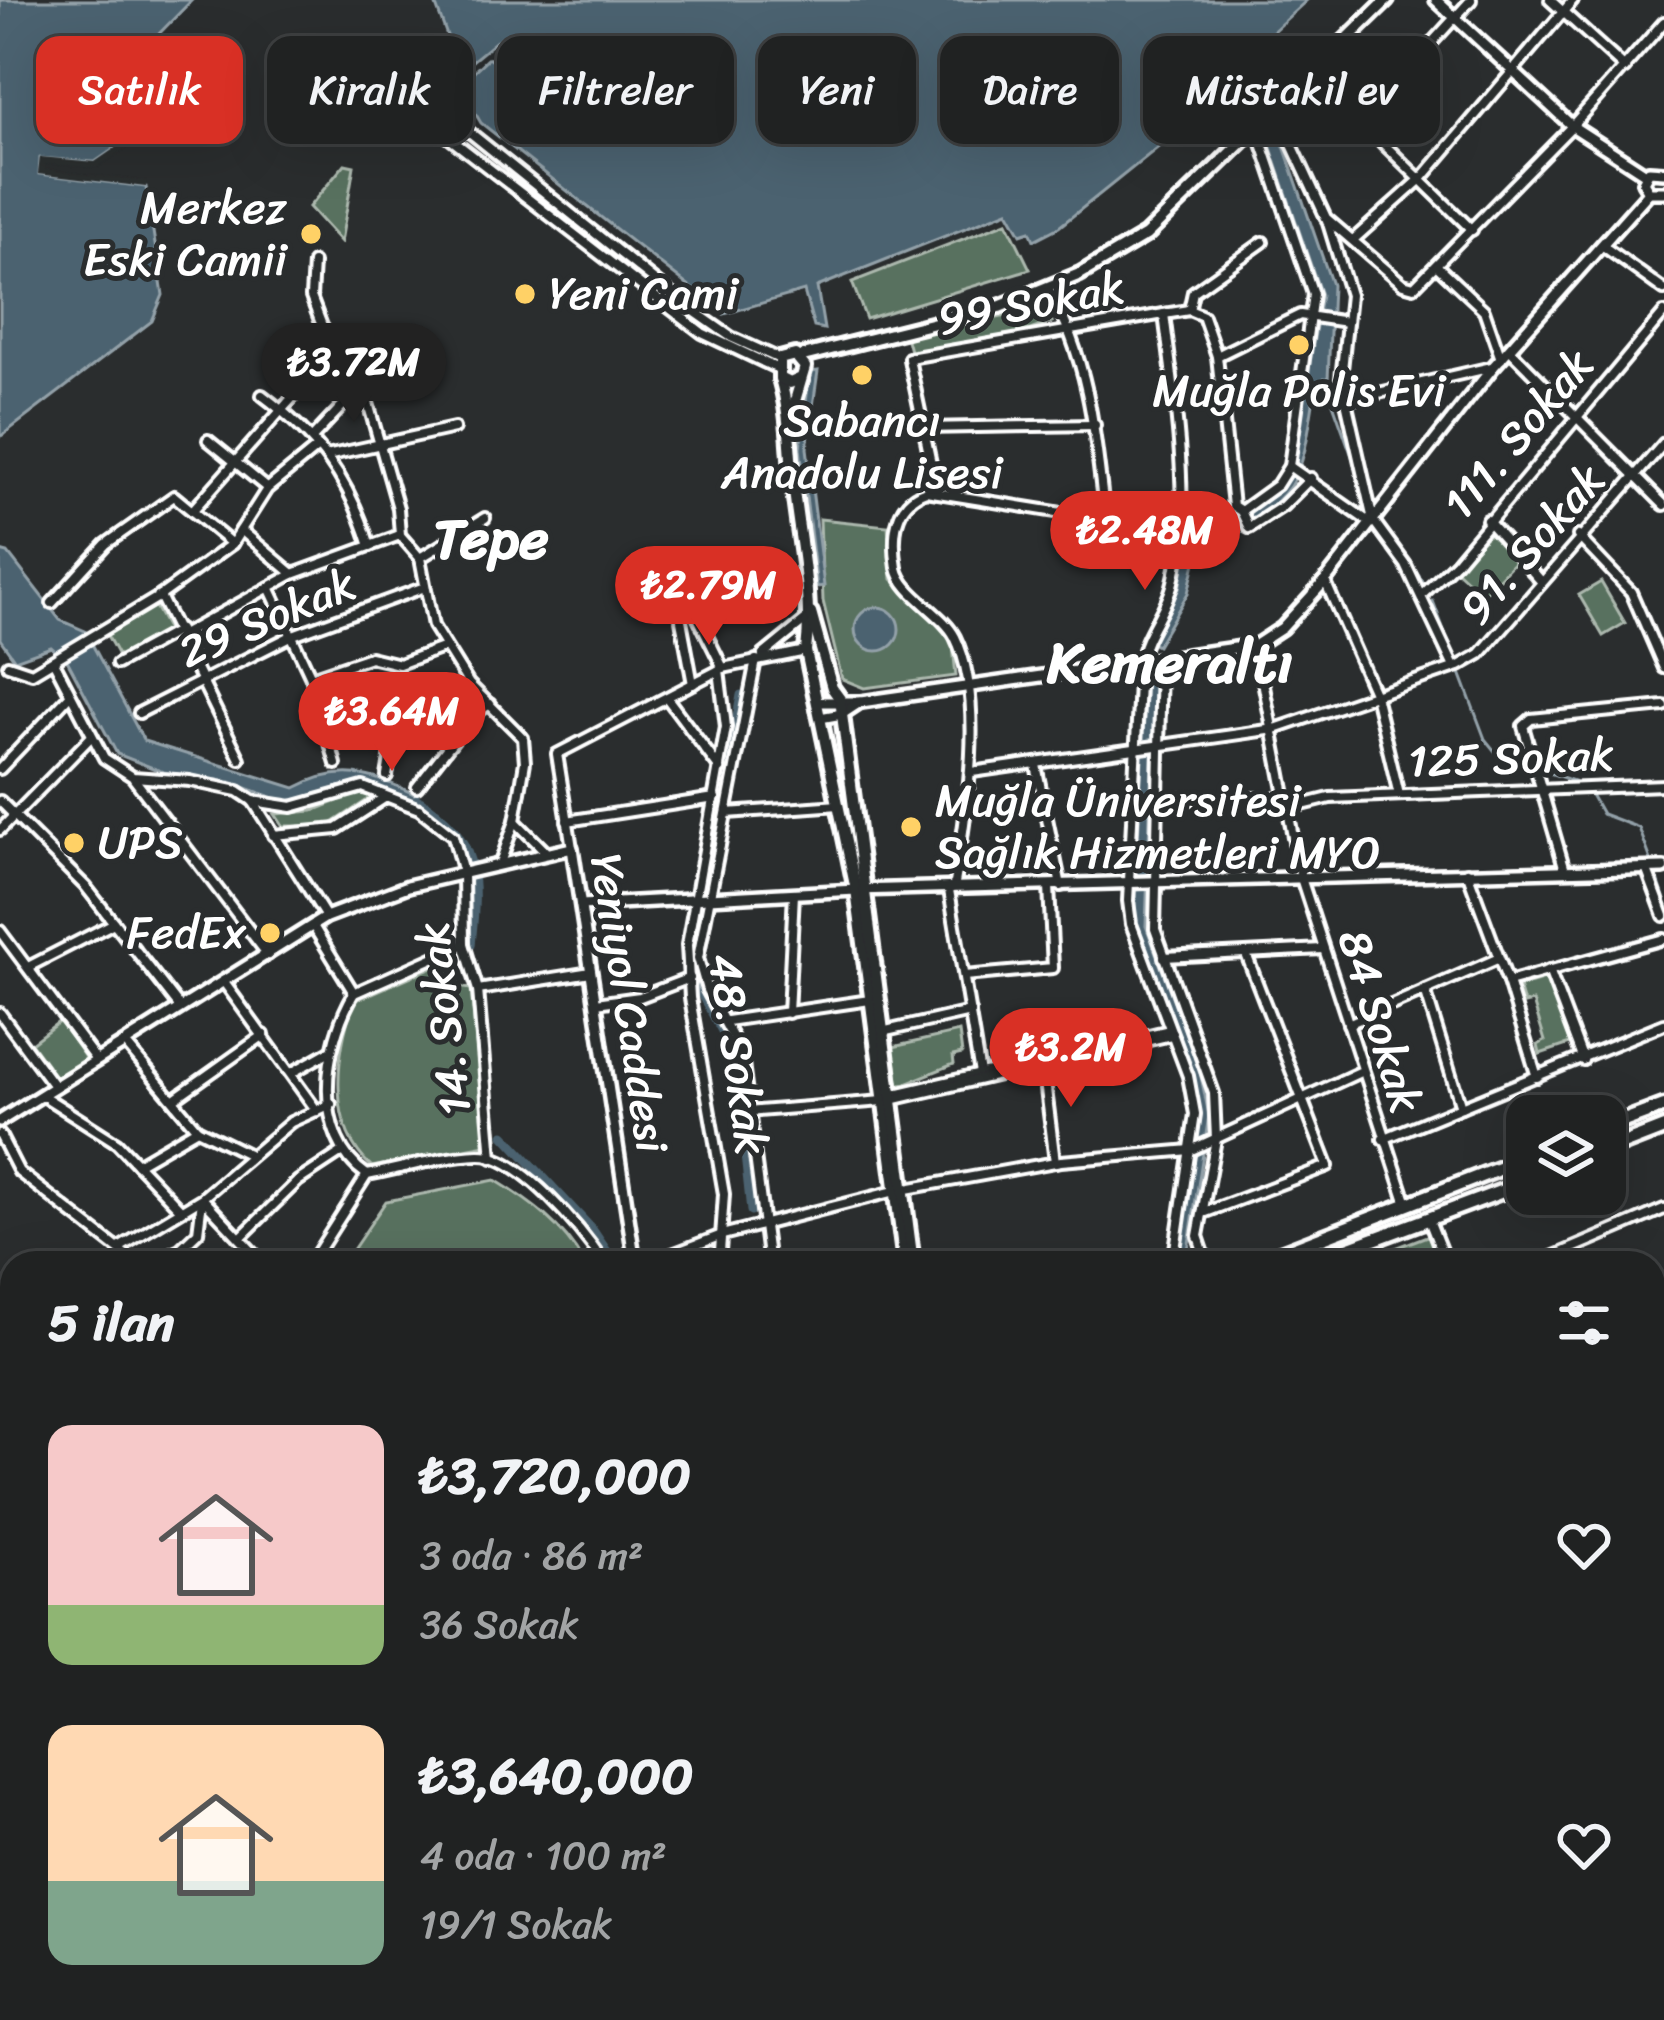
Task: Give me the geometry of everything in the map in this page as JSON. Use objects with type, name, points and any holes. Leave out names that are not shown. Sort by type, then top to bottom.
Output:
[{"type":"highway","points":[[1626,1120],[1664,1106]]},
{"type":"highway","points":[[1626,1143],[1664,1128]]},
{"type":"highway","points":[[1287,1251],[1506,1166]]},
{"type":"highway","points":[[1342,1251],[1506,1190]]},
{"type":"main road","points":[[1351,36],[1387,0]]},
{"type":"main road","points":[[779,368],[790,383],[817,356],[957,321],[1048,289],[1162,224],[1242,144]]},
{"type":"main road","points":[[779,368],[802,368]]},
{"type":"main road","points":[[779,368],[791,415]]},
{"type":"main road","points":[[802,368],[789,444],[811,613],[832,688],[840,699],[871,1000],[892,1098]]},
{"type":"main road","points":[[811,613],[806,651],[861,890],[886,1031],[908,1251]]},
{"type":"street","points":[[1436,0],[1572,126],[1646,174],[1664,172]]},
{"type":"street","points":[[1472,0],[1360,121],[1423,177],[1472,230]]},
{"type":"street","points":[[1550,0],[1625,68]]},
{"type":"street","points":[[1353,241],[1423,177],[1573,0]]},
{"type":"street","points":[[1327,218],[1402,284],[1419,284],[1572,126],[1664,22]]},
{"type":"street","points":[[447,114],[681,302],[779,368],[702,333],[448,137],[437,127],[439,119],[447,114]]},
{"type":"street","points":[[1241,513],[1294,468],[1315,316],[1311,286],[1262,144]]},
{"type":"street","points":[[1292,144],[1327,218],[1350,296],[1342,380],[1371,521]]},
{"type":"street","points":[[1646,174],[1649,192]]},
{"type":"street","points":[[817,703],[860,702],[1256,644],[1282,628],[1325,581],[1497,363],[1649,192],[1664,192]]},
{"type":"street","points":[[549,218],[559,205]]},
{"type":"street","name":"99 Sokak","points":[[923,428],[909,358],[1189,310],[1193,292],[1262,242]]},
{"type":"street","points":[[1603,246],[1664,290]]},
{"type":"street","points":[[313,263],[311,297],[322,326],[362,385],[400,535],[420,558],[422,588],[445,647],[469,685],[523,738],[525,761],[515,821],[500,863]]},
{"type":"street","points":[[1437,266],[1484,310],[1497,363]]},
{"type":"street","points":[[1048,289],[1073,331],[1095,425],[1105,520]]},
{"type":"street","points":[[1189,310],[1208,321],[1241,513],[1249,528],[1283,506],[1311,478]]},
{"type":"street","name":"111. Sokak","points":[[1425,592],[1664,313]]},
{"type":"street","points":[[1164,314],[1176,418],[1178,523],[1172,584],[1142,646],[1149,662],[1157,746],[1155,928],[1214,1093],[1216,1139],[1198,1236],[1203,1251]]},
{"type":"street","points":[[1217,356],[1294,316],[1347,322]]},
{"type":"street","points":[[192,511],[339,345]]},
{"type":"street","points":[[1510,350],[1664,505]]},
{"type":"street","points":[[1348,400],[1497,363]]},
{"type":"street","points":[[314,436],[362,385]]},
{"type":"street","points":[[262,394],[331,455],[357,502],[370,546]]},
{"type":"street","points":[[938,492],[923,428],[1095,425]]},
{"type":"street","points":[[331,455],[381,448],[454,428]]},
{"type":"street","points":[[208,440],[267,489]]},
{"type":"street","name":"91. Sokak","points":[[972,772],[1275,730],[1460,665],[1480,654],[1664,442]]},
{"type":"street","points":[[8,664],[32,673],[160,596],[232,544],[267,489],[318,447]]},
{"type":"street","points":[[1294,468],[1371,521],[1425,592],[1460,665]]},
{"type":"street","points":[[949,890],[955,883],[972,772],[965,686],[950,629],[898,575],[894,535],[906,500],[938,492],[1105,520],[1178,523]]},
{"type":"street","points":[[52,602],[106,544],[174,496],[232,544]]},
{"type":"street","points":[[420,558],[485,518]]},
{"type":"street","points":[[1487,520],[1541,580]]},
{"type":"street","points":[[241,530],[293,574]]},
{"type":"street","points":[[117,664],[293,574],[400,535]]},
{"type":"street","points":[[1578,536],[1631,592],[1664,668]]},
{"type":"street","name":"48. Sokak","points":[[670,561],[721,669],[726,728],[687,945],[724,1194],[724,1251]]},
{"type":"street","points":[[1325,581],[1375,695],[1399,795]]},
{"type":"street","points":[[269,587],[311,677],[336,764]]},
{"type":"street","name":"29 Sokak","points":[[139,713],[293,635],[422,588]]},
{"type":"street","points":[[160,596],[240,759]]},
{"type":"street","points":[[767,1251],[742,1055],[707,990],[698,941],[713,898],[756,660],[799,631],[811,613]]},
{"type":"street","points":[[681,620],[693,684]]},
{"type":"street","name":"84 Sokak","points":[[1256,644],[1301,878],[1406,1204]]},
{"type":"street","points":[[311,677],[370,657],[399,664],[445,647]]},
{"type":"street","points":[[720,769],[667,698],[721,669],[806,651]]},
{"type":"street","points":[[55,661],[104,758],[133,777],[268,955]]},
{"type":"street","points":[[1149,662],[1139,750],[1131,924],[1188,1076],[1195,1114],[1174,1251]]},
{"type":"street","points":[[0,769],[69,696]]},
{"type":"street","points":[[322,717],[425,696]]},
{"type":"street","name":"Yeniyol Caddesi","points":[[633,1251],[557,754],[667,698]]},
{"type":"street","points":[[820,718],[842,714],[860,702]]},
{"type":"street","points":[[387,776],[392,747],[490,704]]},
{"type":"street","points":[[1565,870],[1523,726],[1531,719],[1664,706]]},
{"type":"street","points":[[417,787],[474,714]]},
{"type":"street","points":[[0,830],[90,737]]},
{"type":"street","points":[[964,976],[1053,968],[1055,886],[1036,764]]},
{"type":"street","points":[[133,777],[222,788],[253,801],[292,807],[363,787],[441,824],[453,836],[463,873]]},
{"type":"street","name":"125 Sokak","points":[[1158,799],[1289,803],[1664,785]]},
{"type":"street","points":[[272,835],[337,829],[387,796]]},
{"type":"street","points":[[567,821],[716,798]]},
{"type":"street","points":[[253,801],[326,917]]},
{"type":"street","points":[[0,802],[86,886],[179,1006]]},
{"type":"street","points":[[727,813],[842,805]]},
{"type":"street","points":[[515,821],[548,854]]},
{"type":"street","points":[[0,1121],[326,917],[463,873],[572,848]]},
{"type":"street","points":[[1646,868],[1664,916]]},
{"type":"street","points":[[580,905],[861,890],[1664,868]]},
{"type":"street","points":[[1467,872],[1537,1077]]},
{"type":"street","name":"14. Sokak","points":[[463,873],[464,944],[478,990],[492,1157]]},
{"type":"street","points":[[949,890],[980,1074]]},
{"type":"street","points":[[788,1013],[794,893]]},
{"type":"street","points":[[28,967],[114,923]]},
{"type":"street","points":[[314,926],[354,993]]},
{"type":"street","points":[[0,931],[96,1060]]},
{"type":"street","points":[[1508,982],[1664,939]]},
{"type":"street","points":[[368,1175],[342,1152],[331,1105],[331,1051],[354,993],[464,944]]},
{"type":"street","points":[[1164,958],[1323,949]]},
{"type":"street","points":[[1205,1213],[1328,1166],[1246,954]]},
{"type":"street","points":[[1348,1024],[1497,958]]},
{"type":"street","points":[[1549,970],[1583,1060]]},
{"type":"street","points":[[478,990],[591,972]]},
{"type":"street","points":[[596,1003],[640,997],[690,978]]},
{"type":"street","points":[[223,981],[293,1072],[316,1111]]},
{"type":"street","points":[[1425,990],[1461,1107]]},
{"type":"street","points":[[727,1021],[871,1000]]},
{"type":"street","points":[[886,1031],[970,1012]]},
{"type":"street","points":[[0,1013],[54,1086]]},
{"type":"street","points":[[1383,1139],[1664,1024]]},
{"type":"street","points":[[892,1098],[1170,1033]]},
{"type":"street","points":[[747,1112],[892,1098],[1170,1033]]},
{"type":"street","points":[[173,1099],[265,1035]]},
{"type":"street","points":[[124,1042],[197,1130],[248,1154]]},
{"type":"street","points":[[293,1072],[331,1051]]},
{"type":"street","points":[[1042,1065],[1055,1162]]},
{"type":"street","points":[[680,1251],[722,1235],[901,1190],[1055,1162],[1192,1149],[1360,1072]]},
{"type":"street","points":[[42,1095],[117,1143],[179,1208]]},
{"type":"street","points":[[119,1248],[202,1198],[248,1154],[331,1105]]},
{"type":"street","points":[[137,1164],[197,1130]]},
{"type":"street","points":[[0,1136],[19,1172],[122,1251]]},
{"type":"street","points":[[240,1238],[298,1181],[342,1152]]},
{"type":"street","points":[[319,1251],[368,1175],[481,1155],[492,1157],[553,1201],[594,1251]]},
{"type":"street","points":[[202,1198],[251,1251]]},
{"type":"street","points":[[176,1251],[198,1232],[202,1198]]},
{"type":"street","points":[[1566,1251],[1664,1209]]},
{"type":"street","points":[[1428,1219],[1441,1251]]},
{"type":"green space","points":[[345,164],[354,166],[341,242],[309,207]]},
{"type":"green space","points":[[1007,222],[1030,269],[866,319],[852,282]]},
{"type":"green space","points":[[1042,301],[1052,322],[1006,339],[911,355],[906,336],[1007,316]]},
{"type":"green space","points":[[820,519],[888,526],[892,579],[952,636],[956,676],[864,688],[842,679],[823,601]]},
{"type":"green space","points":[[1490,533],[1518,558],[1483,595],[1456,570]]},
{"type":"green space","points":[[1601,582],[1625,623],[1603,636],[1579,595]]},
{"type":"green space","points":[[152,601],[169,632],[120,659],[103,628]]},
{"type":"green space","points":[[357,793],[372,797],[328,826],[283,826],[275,814],[313,811]]},
{"type":"green space","points":[[455,957],[458,987],[471,989],[486,1145],[372,1167],[357,1151],[341,1111],[340,1066],[354,1001]]},
{"type":"green space","points":[[1548,978],[1570,1044],[1540,1054],[1538,1045],[1545,1041],[1533,1002],[1524,1004],[1519,987]]},
{"type":"green space","points":[[60,1021],[86,1059],[57,1079],[31,1043]]},
{"type":"green space","points":[[959,1032],[962,1054],[953,1056],[954,1064],[899,1086],[893,1047]]},
{"type":"green space","points":[[495,1180],[545,1216],[576,1251],[352,1251],[386,1201]]},
{"type":"green space","points":[[1432,1234],[1439,1251],[1388,1251]]},
{"type":"water","points":[[0,0],[192,0],[157,36],[36,36],[36,144],[121,144],[95,162],[40,158],[39,174],[146,187],[163,295],[152,321],[0,437]]},
{"type":"water","points":[[434,0],[1307,0],[1268,36],[1143,36],[1143,144],[1162,144],[1059,227],[1034,240],[1030,231],[1021,234],[1008,211],[817,287],[824,329],[814,327],[804,291],[724,314],[508,144],[734,144],[734,36],[497,36],[473,60],[473,36],[447,36]]},
{"type":"water","points":[[497,58],[497,136],[473,109],[473,72],[487,59]]},
{"type":"water","points":[[1270,144],[1283,144],[1332,285],[1328,380],[1316,383],[1306,444],[1292,484],[1262,513],[1206,543],[1197,554],[1188,593],[1157,646],[1148,641],[1179,589],[1186,552],[1199,538],[1222,530],[1278,490],[1294,463],[1321,295]]},
{"type":"water","points":[[818,371],[807,448],[824,586],[817,587],[800,448],[810,372]]},
{"type":"water","points":[[0,551],[8,553],[60,620],[85,631],[144,741],[295,788],[326,776],[370,777],[416,795],[415,802],[370,783],[341,786],[315,799],[288,803],[230,782],[163,772],[117,754],[68,662],[51,647],[15,660],[0,639]]},
{"type":"water","points":[[877,607],[893,613],[899,629],[893,645],[877,651],[861,645],[855,629],[861,613]]},
{"type":"water","points":[[1155,676],[1146,926],[1200,1072],[1209,1115],[1188,1251],[1178,1251],[1200,1117],[1192,1076],[1134,924],[1146,677]]},
{"type":"pier","points":[[121,144],[132,144],[97,168],[45,164],[45,169],[146,181],[146,187],[38,174],[40,157],[95,162]]},
{"type":"waterway","points":[[1324,378],[1359,476]]},
{"type":"waterway","points":[[1379,518],[1428,589]]},
{"type":"waterway","points":[[1433,601],[1485,739],[1498,755],[1530,767]]},
{"type":"waterway","points":[[723,798],[741,695]]},
{"type":"waterway","points":[[1541,770],[1582,784]]},
{"type":"waterway","points":[[1589,791],[1602,814],[1639,828],[1651,860]]},
{"type":"waterway","points":[[417,799],[438,813],[464,844],[474,879],[471,945]]},
{"type":"waterway","points":[[1657,876],[1664,897]]},
{"type":"waterway","points":[[704,903],[693,944],[696,972],[700,992],[734,1052],[751,1211]]},
{"type":"waterway","points":[[504,1135],[607,1251]]},
{"type":"place","name":"Merkez Eski Camii","points":[[311,234]]},
{"type":"place","name":"Yeni Cami","points":[[525,294]]},
{"type":"place","name":"Muğla Polis Evi","points":[[1299,345]]},
{"type":"place","name":"Sabancı Anadolu Lisesi","points":[[862,375]]},
{"type":"place","name":"Muğla Üniversitesi Sağlık Hizmetleri MYO","points":[[911,827]]},
{"type":"place","name":"UPS","points":[[74,843]]},
{"type":"place","name":"FedEx","points":[[270,933]]},
{"type":"district","name":"Tepe","points":[[491,538]]},
{"type":"district","name":"Kemeraltı","points":[[1170,662]]}]
